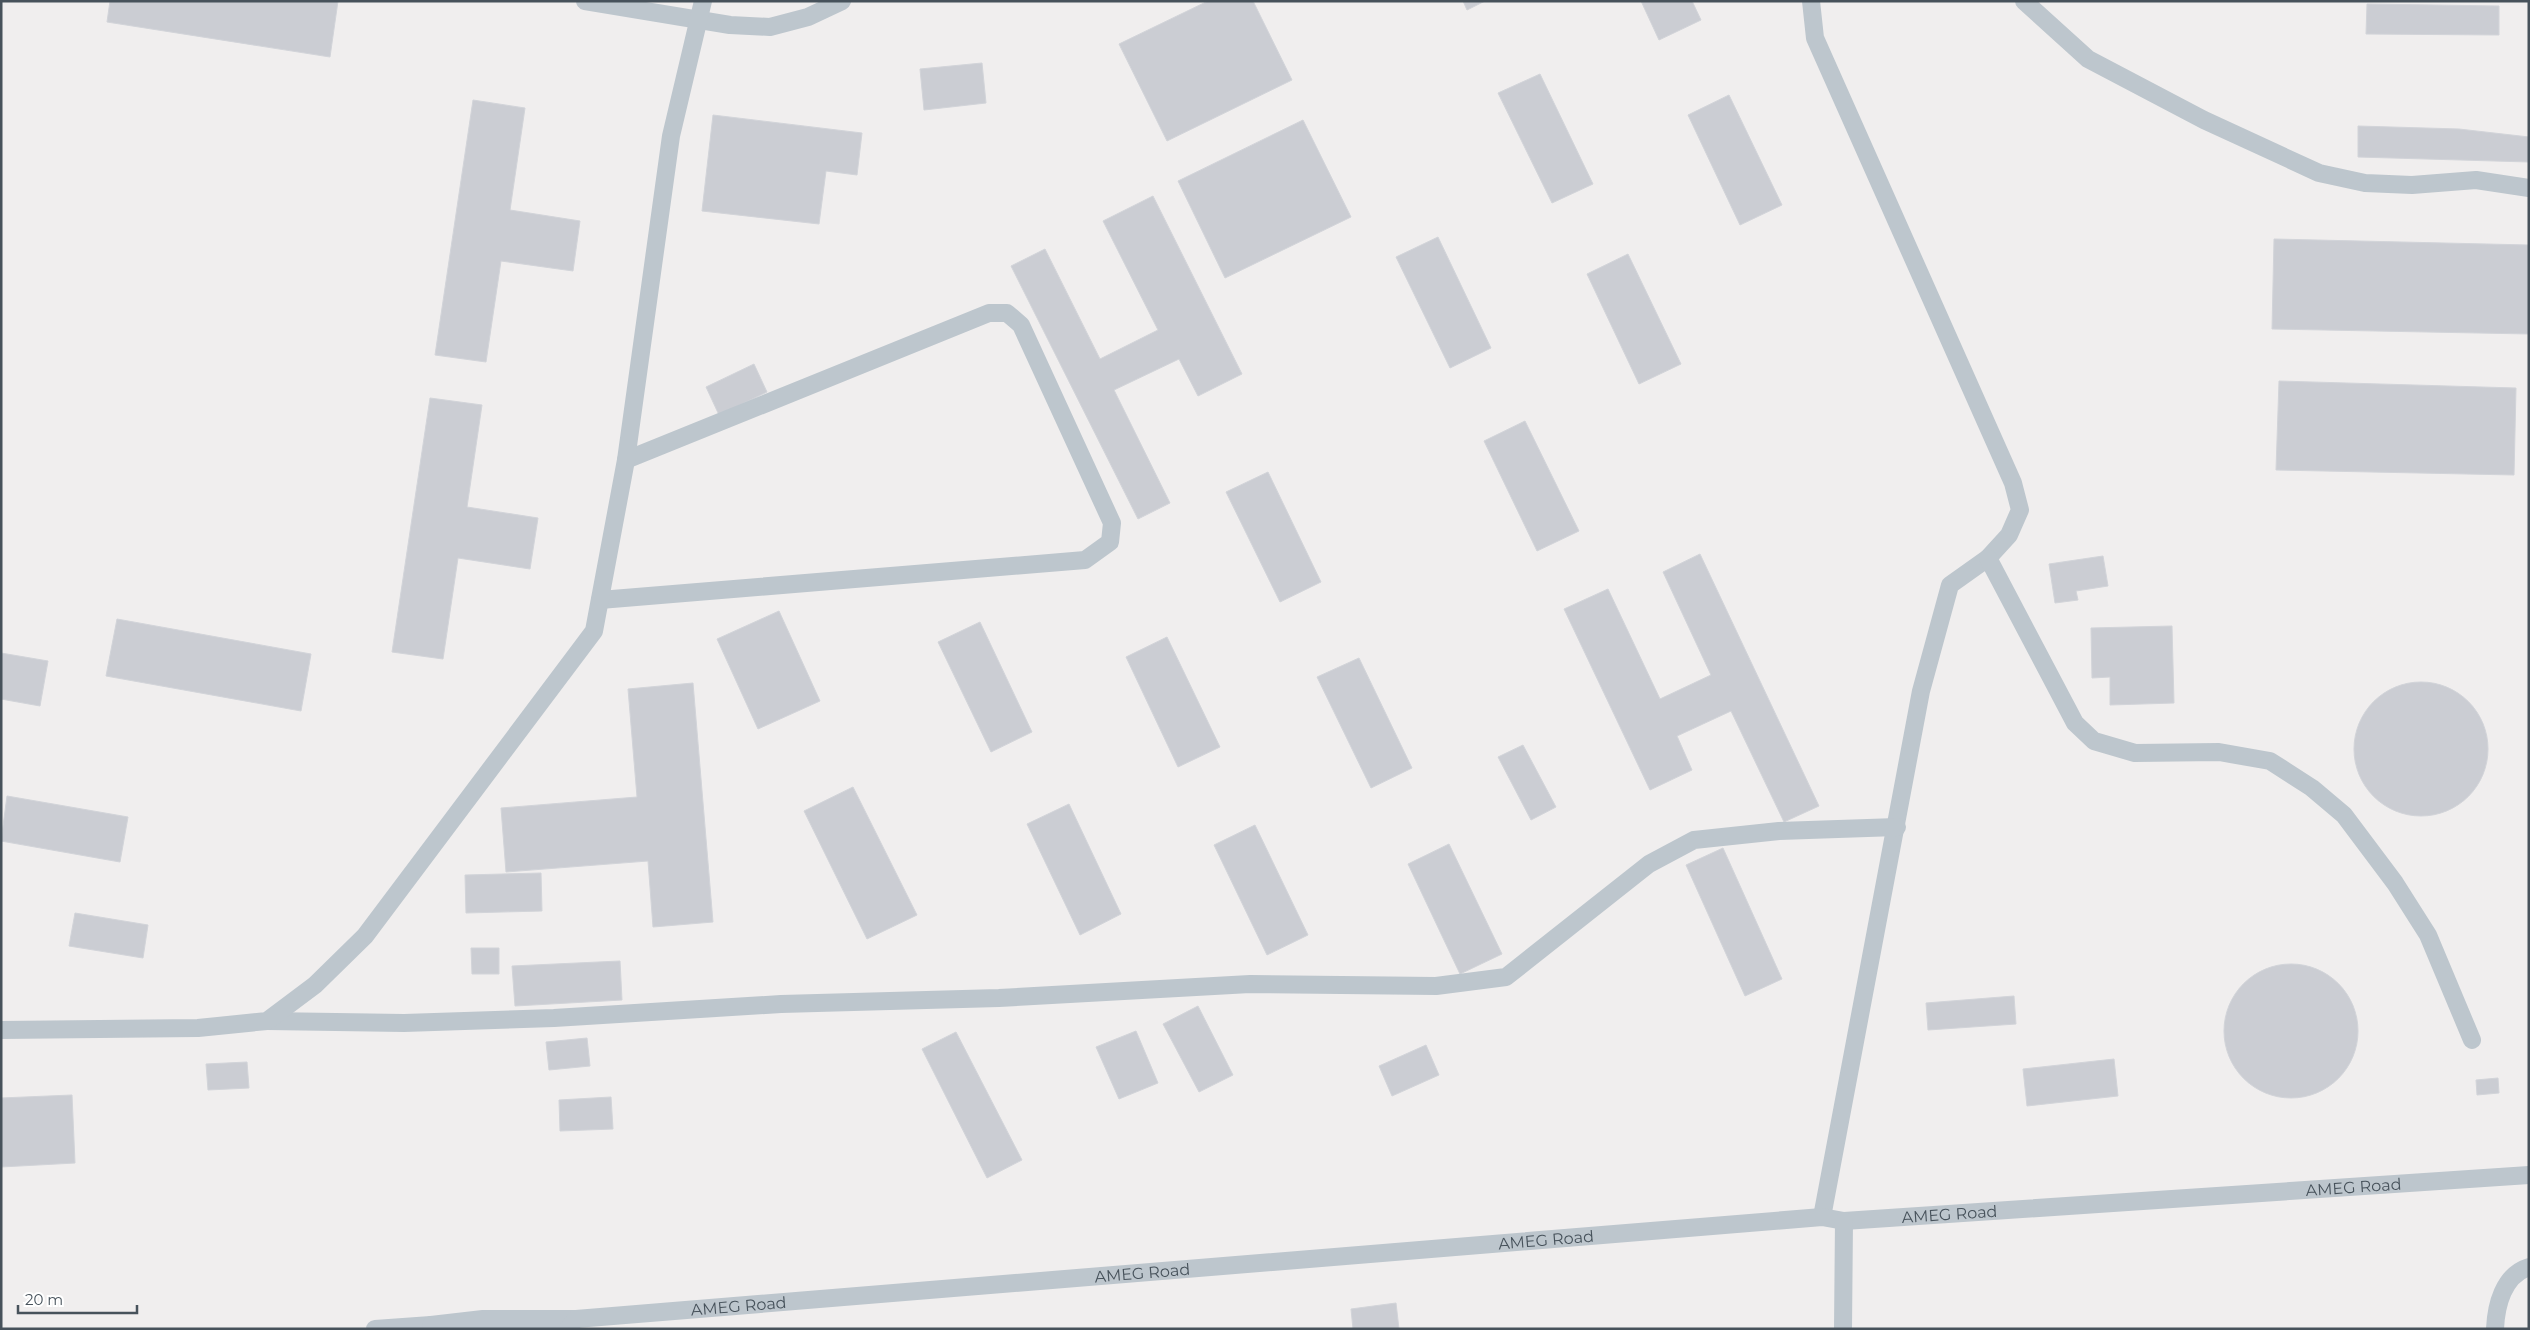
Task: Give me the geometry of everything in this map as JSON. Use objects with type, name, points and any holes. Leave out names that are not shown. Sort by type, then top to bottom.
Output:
[{"type":"lane","points":[[584,1],[700,20],[770,27],[808,17],[842,1]]},
{"type":"lane","points":[[267,1021],[315,985],[365,936],[594,631],[626,460],[671,136],[703,1]]},
{"type":"lane","points":[[1811,1],[1815,38],[2013,483],[2020,510],[2009,535],[1988,558],[1950,586],[1921,691],[1897,827],[1822,1217]]},
{"type":"lane","points":[[2024,1],[2088,59],[2204,120],[2319,173],[2365,183],[2412,184],[2476,180],[2529,188]]},
{"type":"lane","points":[[600,600],[1085,560],[1110,542],[1112,523],[1020,325],[1007,313],[989,313],[626,460]]},
{"type":"lane","points":[[1988,558],[2075,723],[2094,741],[2135,753],[2219,752],[2270,761],[2312,788],[2344,815],[2395,883],[2428,935],[2472,1040]]},
{"type":"lane","points":[[1,1030],[198,1028],[267,1021],[404,1023],[545,1019],[782,1004],[999,998],[1250,984],[1436,986],[1506,977],[1649,864],[1694,840],[1779,831],[1897,827]]},
{"type":"lane","name":"AMEG Road","points":[[375,1329],[432,1327],[483,1319],[572,1324],[1822,1217],[1844,1221],[2529,1175]]},
{"type":"lane","points":[[1842,1329],[1844,1221]]},
{"type":"lane","points":[[2496,1329],[2496,1314],[2506,1284],[2529,1267]]},
{"type":"building","points":[[110,1],[338,1],[330,57],[107,22]]},
{"type":"building","points":[[1208,1],[1253,1],[1292,80],[1167,141],[1119,44]]},
{"type":"building","points":[[1463,1],[1485,1],[1467,10]]},
{"type":"building","points":[[1641,1],[1692,1],[1701,20],[1659,40]]},
{"type":"building","points":[[2367,4],[2499,6],[2499,35],[2366,34]]},
{"type":"building","points":[[982,63],[986,103],[924,110],[920,69]]},
{"type":"building","points":[[1540,74],[1593,184],[1552,203],[1498,93]]},
{"type":"building","points":[[1729,95],[1782,205],[1740,225],[1688,115]]},
{"type":"building","points":[[473,100],[525,108],[510,210],[580,221],[573,271],[501,261],[486,362],[435,355]]},
{"type":"building","points":[[713,115],[862,133],[857,175],[826,171],[819,224],[702,211]]},
{"type":"building","points":[[1303,120],[1351,217],[1225,278],[1178,181]]},
{"type":"building","points":[[2358,126],[2459,129],[2529,137],[2529,162],[2358,157]]},
{"type":"building","points":[[1153,196],[1242,374],[1198,396],[1179,359],[1114,390],[1170,503],[1138,519],[1011,266],[1045,249],[1100,359],[1158,330],[1103,221]]},
{"type":"building","points":[[1438,237],[1491,348],[1450,368],[1396,257]]},
{"type":"building","points":[[2274,239],[2529,245],[2529,334],[2272,329]]},
{"type":"building","points":[[1628,254],[1681,364],[1639,384],[1587,274]]},
{"type":"building","points":[[754,364],[767,392],[719,415],[706,387]]},
{"type":"building","points":[[2279,381],[2516,388],[2514,475],[2276,470]]},
{"type":"building","points":[[430,398],[482,405],[467,507],[538,518],[530,569],[458,558],[443,659],[392,652]]},
{"type":"building","points":[[1525,421],[1579,531],[1537,551],[1484,441]]},
{"type":"building","points":[[1268,472],[1321,582],[1280,602],[1226,492]]},
{"type":"building","points":[[1700,554],[1819,806],[1784,822],[1731,711],[1677,736],[1692,770],[1650,790],[1564,609],[1608,589],[1660,699],[1711,675],[1663,572]]},
{"type":"building","points":[[2103,556],[2108,586],[2076,591],[2078,600],[2055,603],[2049,564]]},
{"type":"building","points":[[779,611],[820,701],[758,729],[717,639]]},
{"type":"building","points":[[117,619],[311,654],[301,711],[106,676]]},
{"type":"building","points":[[980,622],[1032,732],[991,752],[938,642]]},
{"type":"building","points":[[2172,626],[2174,703],[2110,705],[2110,677],[2092,678],[2091,628]]},
{"type":"building","points":[[1167,637],[1220,747],[1178,767],[1126,657]]},
{"type":"building","points":[[1,653],[48,661],[40,706],[1,699]]},
{"type":"building","points":[[1359,658],[1412,768],[1371,788],[1317,677]]},
{"type":"building","points":[[2421,682],[2447,687],[2458,693],[2468,702],[2477,712],[2483,723],[2488,749],[2483,775],[2477,786],[2468,796],[2458,805],[2447,811],[2421,816],[2395,811],[2384,805],[2374,796],[2365,786],[2359,775],[2354,749],[2359,723],[2365,712],[2374,702],[2384,693],[2395,687]]},
{"type":"building","points":[[693,683],[713,922],[653,927],[648,861],[506,872],[501,808],[637,797],[628,689]]},
{"type":"building","points":[[1523,745],[1556,807],[1531,820],[1498,757]]},
{"type":"building","points":[[853,787],[917,915],[867,939],[804,811]]},
{"type":"building","points":[[7,796],[128,817],[120,862],[1,841]]},
{"type":"building","points":[[1069,804],[1121,914],[1080,935],[1027,824]]},
{"type":"building","points":[[1255,825],[1308,935],[1267,955],[1214,845]]},
{"type":"building","points":[[1449,844],[1502,954],[1460,974],[1408,864]]},
{"type":"building","points":[[1723,848],[1782,979],[1745,996],[1686,865]]},
{"type":"building","points":[[541,873],[542,911],[466,913],[465,875]]},
{"type":"building","points":[[75,913],[148,925],[143,958],[69,946]]},
{"type":"building","points":[[471,948],[499,948],[499,974],[472,974]]},
{"type":"building","points":[[620,961],[622,1000],[515,1006],[512,966]]},
{"type":"building","points":[[2291,964],[2317,969],[2339,983],[2353,1005],[2358,1031],[2353,1057],[2339,1079],[2317,1093],[2291,1098],[2265,1093],[2243,1079],[2229,1057],[2224,1031],[2229,1005],[2243,983],[2265,969]]},
{"type":"building","points":[[2014,996],[2016,1024],[1928,1030],[1926,1003]]},
{"type":"building","points":[[1198,1006],[1233,1075],[1199,1092],[1163,1024]]},
{"type":"building","points":[[1136,1031],[1158,1083],[1119,1099],[1096,1047]]},
{"type":"building","points":[[956,1032],[1022,1160],[987,1178],[922,1049]]},
{"type":"building","points":[[587,1038],[590,1066],[549,1070],[546,1042]]},
{"type":"building","points":[[1426,1045],[1439,1075],[1392,1096],[1379,1066]]},
{"type":"building","points":[[2114,1059],[2118,1096],[2027,1106],[2023,1069]]},
{"type":"building","points":[[247,1062],[249,1088],[208,1090],[206,1064]]},
{"type":"building","points":[[2498,1078],[2499,1093],[2477,1095],[2476,1080]]},
{"type":"building","points":[[72,1095],[75,1163],[1,1167],[1,1098]]},
{"type":"building","points":[[611,1097],[613,1129],[560,1131],[559,1100]]},
{"type":"building","points":[[1396,1303],[1399,1329],[1353,1329],[1351,1309]]}]
